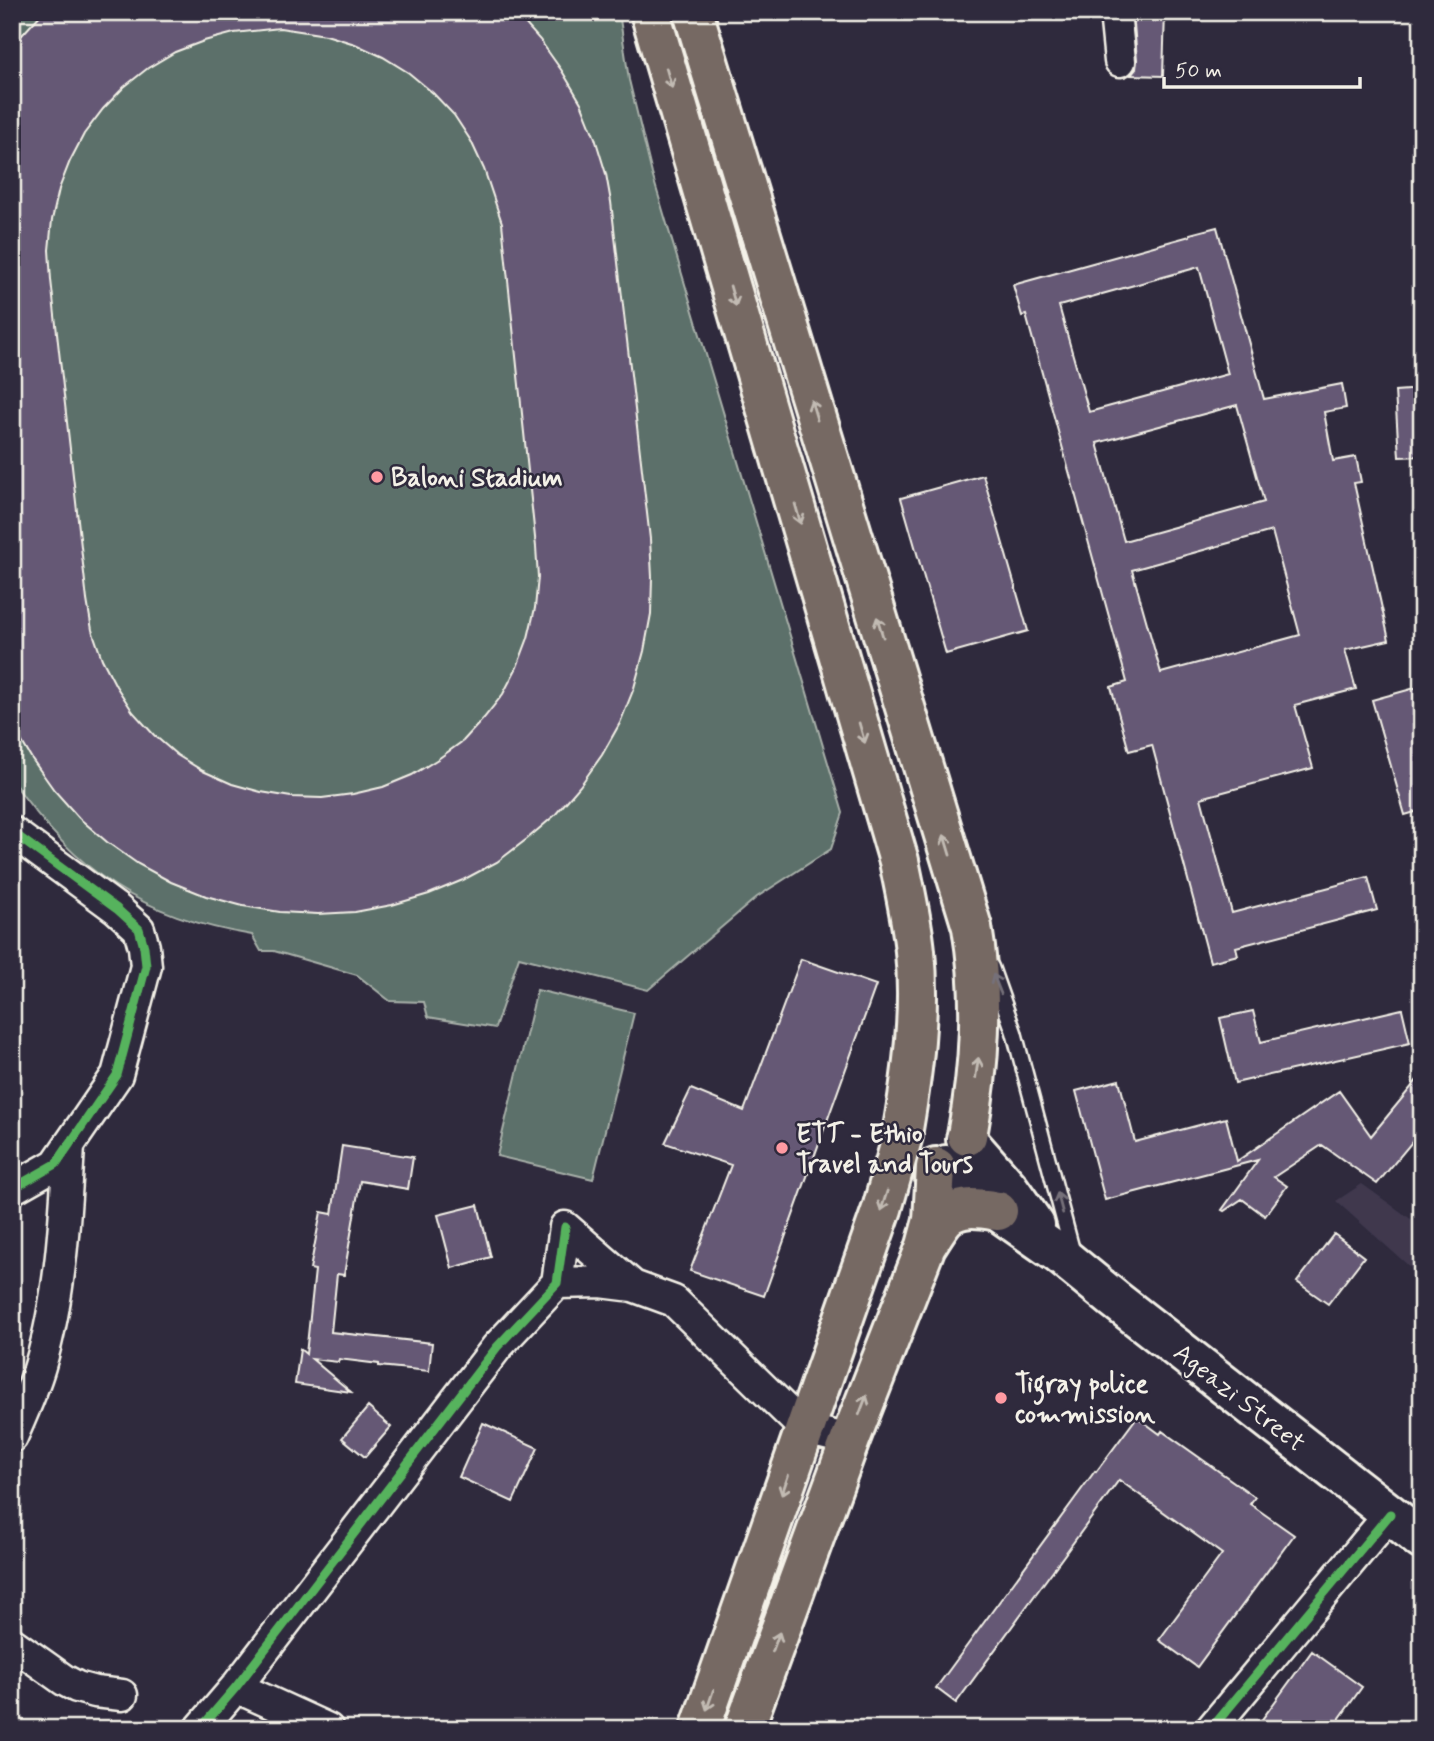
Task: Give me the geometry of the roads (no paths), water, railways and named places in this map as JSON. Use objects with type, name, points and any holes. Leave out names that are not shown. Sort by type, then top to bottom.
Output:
[{"type":"main road","points":[[650,12],[899,861],[915,952],[916,1015],[903,1132],[905,1145],[909,1154],[926,1166],[954,1152]]},
{"type":"main road","points":[[693,12],[972,927],[978,961],[980,1026],[979,1054],[926,1246],[850,1440],[744,1729]]},
{"type":"main road","points":[[700,1729],[882,1209],[907,1120],[913,1113],[929,1104],[939,1104],[957,1112],[962,1118],[954,1152],[979,1198],[1068,1261]]},
{"type":"main road","points":[[954,1152],[1008,1187],[1025,1213],[1068,1261]]},
{"type":"main road","points":[[926,1246],[946,1218],[957,1212],[968,1208],[998,1211]]},
{"type":"main road","name":"Ageazi Street","points":[[1068,1261],[1422,1540]]},
{"type":"street","points":[[1115,12],[1120,61]]},
{"type":"street","points":[[12,831],[117,909],[139,929],[146,966],[117,1075],[55,1164],[12,1189]]},
{"type":"street","points":[[12,1437],[40,1367],[54,1308],[66,1204],[69,1146]]},
{"type":"street","points":[[200,1729],[236,1687],[497,1347],[557,1283],[565,1227],[633,1286]]},
{"type":"street","points":[[557,1283],[601,1282],[633,1286],[674,1301],[804,1429],[850,1440]]},
{"type":"street","points":[[1211,1729],[1391,1514]]},
{"type":"street","points":[[12,1643],[77,1687],[122,1695]]},
{"type":"street","points":[[236,1687],[328,1729]]},
{"type":"lane","points":[[972,927],[990,965],[1014,1032],[1068,1261]]},
{"type":"place","name":"Baloni Stadium","points":[[377,477]]},
{"type":"place","name":"ETT - Ethio Travel and Tours","points":[[782,1148]]},
{"type":"place","name":"Tigray police commission","points":[[1001,1398]]}]
